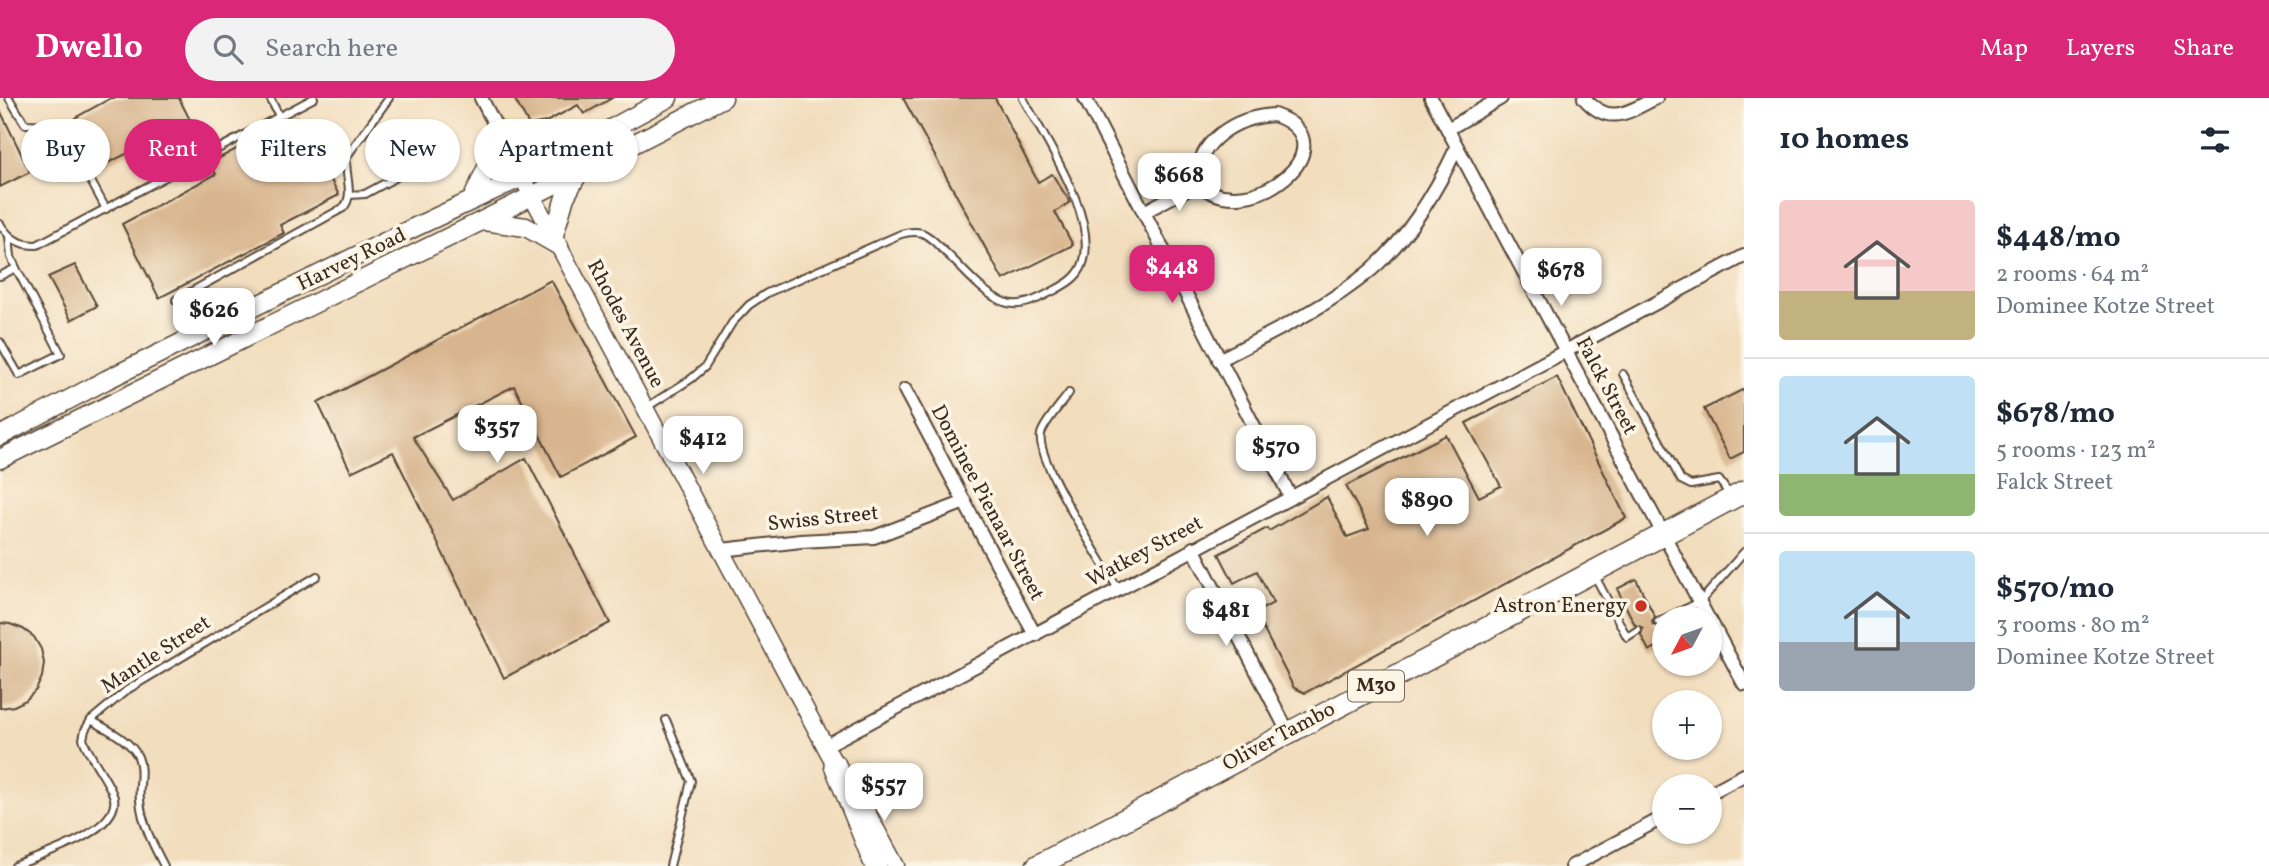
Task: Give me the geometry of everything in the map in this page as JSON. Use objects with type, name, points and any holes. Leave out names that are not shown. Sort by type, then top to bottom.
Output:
[{"type":"main road","name":"Harvey Road","points":[[629,119],[668,98]]},
{"type":"main road","name":"Harvey Road","points":[[638,142],[723,98]]},
{"type":"main road","points":[[472,200],[480,182]]},
{"type":"main road","name":"Harvey Road","points":[[0,436],[106,380],[511,182]]},
{"type":"main road","name":"Harvey Road","points":[[0,459],[559,182]]},
{"type":"main road","points":[[481,221],[513,223],[556,240],[565,197],[573,182]]},
{"type":"main road","points":[[106,380],[118,401]]},
{"type":"main road","name":"Oliver Tambo","points":[[1037,866],[1288,732],[1740,499]]},
{"type":"main road","name":"Oliver Tambo","points":[[1059,866],[1598,582],[1666,539]]},
{"type":"main road","points":[[830,755],[876,866]]},
{"type":"street","name":"Rhodes Avenue","points":[[481,98],[492,119]]},
{"type":"street","points":[[1085,98],[1290,496]]},
{"type":"street","name":"Falck Street","points":[[1431,98],[1702,606]]},
{"type":"street","points":[[1448,130],[1501,98]]},
{"type":"street","points":[[1584,98],[1593,108],[1615,116],[1628,113],[1656,98]]},
{"type":"street","points":[[1274,115],[1287,120],[1298,129],[1304,150],[1300,162],[1290,175],[1279,183],[1260,193],[1237,198],[1207,192],[1198,183],[1197,171],[1209,144],[1234,125],[1246,119],[1274,115]]},
{"type":"street","points":[[1219,360],[1306,314],[1373,268],[1404,235],[1425,206],[1457,147]]},
{"type":"street","name":"Rhodes Avenue","points":[[525,182],[851,792],[856,809],[886,866]]},
{"type":"street","points":[[1144,212],[1198,183]]},
{"type":"street","name":"Watkey Street","points":[[830,755],[1035,635],[1193,548],[1566,353],[1744,256]]},
{"type":"street","name":"Dominee Pienaar Street","points":[[905,390],[1035,635]]},
{"type":"street","name":"Swiss Street","points":[[722,550],[801,541],[874,537],[965,502]]},
{"type":"street","points":[[1193,548],[1288,732]]},
{"type":"street","name":"Falck Street","points":[[1722,643],[1744,684]]},
{"type":"street","points":[[1722,787],[1744,775]]},
{"type":"street","name":"Rhodes Avenue","points":[[851,792],[863,804],[896,866]]},
{"type":"street","points":[[1572,866],[1652,823]]},
{"type":"lane","points":[[9,98],[25,124],[52,125],[65,133],[106,209]]},
{"type":"lane","points":[[270,98],[279,116]]},
{"type":"lane","points":[[0,224],[9,236],[22,245],[37,245],[314,98]]},
{"type":"lane","points":[[176,300],[343,208],[350,195],[345,166],[347,156],[389,98]]},
{"type":"lane","points":[[646,407],[705,367],[732,323],[749,305],[767,293],[901,234],[915,232],[929,237],[978,284],[993,296],[1008,303],[1023,304],[1072,281],[1082,268],[1087,250],[1086,229],[1077,201],[1023,98]]},
{"type":"lane","points":[[350,195],[365,194],[387,182]]},
{"type":"lane","points":[[0,342],[19,375],[61,354],[11,257],[9,236]]},
{"type":"lane","points":[[0,276],[16,268]]},
{"type":"lane","points":[[1623,374],[1681,480],[1691,485],[1719,480],[1740,499]]},
{"type":"lane","points":[[1069,393],[1041,433],[1042,450],[1051,474],[1118,589]]},
{"type":"lane","points":[[1691,606],[1700,602],[1744,552]]},
{"type":"lane","name":"Mantle Street","points":[[15,866],[93,831],[106,821],[113,809],[114,797],[83,740],[91,720],[127,690],[317,576]]},
{"type":"lane","points":[[1598,582],[1627,637],[1638,630]]},
{"type":"lane","points":[[91,720],[121,739],[138,755],[142,775],[139,798],[144,824],[164,866]]},
{"type":"lane","points":[[666,720],[691,781],[670,866]]},
{"type":"building","points":[[111,98],[179,98],[190,119],[124,119],[124,155],[110,162],[110,119],[75,118]]},
{"type":"building","points":[[514,98],[612,98],[584,114],[578,105],[552,119],[526,119]]},
{"type":"building","points":[[903,98],[995,98],[1038,182],[1052,174],[1070,202],[1055,212],[1073,245],[1003,280]]},
{"type":"building","points":[[0,110],[21,153],[21,176],[0,187]]},
{"type":"building","points":[[236,149],[236,182],[332,182],[339,195],[280,225],[284,233],[159,298],[122,224],[201,182],[222,182],[222,157]]},
{"type":"building","points":[[75,265],[97,306],[71,320],[48,277]]},
{"type":"building","points":[[551,280],[636,437],[561,477],[514,386],[413,437],[453,500],[526,458],[610,623],[504,678],[393,452],[351,472],[318,403]]},
{"type":"building","points":[[1557,377],[1626,518],[1305,693],[1294,688],[1255,613],[1273,603],[1257,571],[1234,583],[1219,554],[1267,528],[1269,531],[1327,497],[1347,537],[1369,529],[1346,486],[1446,435],[1479,497],[1501,486],[1466,423]]},
{"type":"building","points":[[1744,389],[1744,452],[1730,459],[1704,409]]},
{"type":"building","points":[[1636,579],[1652,611],[1652,649],[1649,651],[1641,635],[1643,628],[1635,625],[1617,589]]},
{"type":"building","points":[[0,623],[23,629],[34,637],[41,649],[44,663],[36,690],[26,700],[14,706],[0,708]]},
{"type":"place","name":"Astron Energy","points":[[1641,606]]}]
